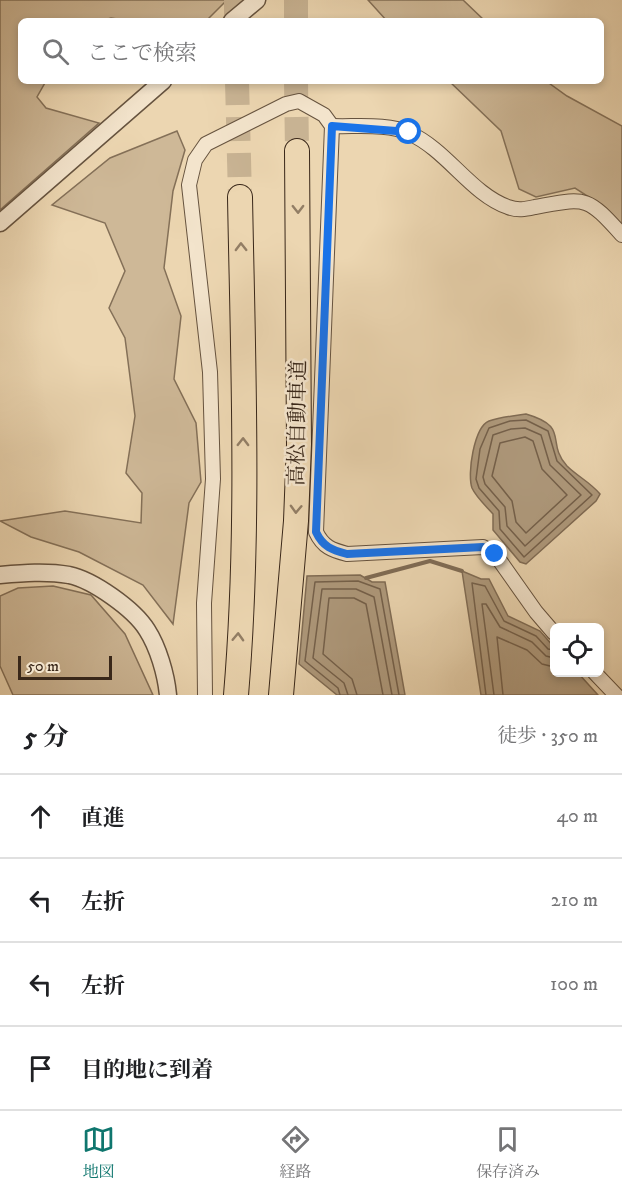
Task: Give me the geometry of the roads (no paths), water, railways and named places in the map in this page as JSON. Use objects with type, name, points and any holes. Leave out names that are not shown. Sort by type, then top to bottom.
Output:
[{"type":"highway","name":"高松自動車道","points":[[281,695],[296,521],[299,444],[297,151]]},
{"type":"highway","points":[[236,695],[244,379],[240,197]]},
{"type":"street","points":[[235,18],[256,0]]},
{"type":"street","points":[[0,223],[160,84]]},
{"type":"street","points":[[205,695],[204,603],[213,479],[210,372],[189,185],[195,160],[206,144],[286,104],[299,101],[324,115],[332,126],[316,532],[320,541],[329,549],[347,554],[483,547],[495,554],[536,612],[550,627]]},
{"type":"street","points":[[332,126],[409,132],[440,152],[488,195],[507,207],[520,210],[570,200],[584,201],[599,210],[622,235]]},
{"type":"street","points":[[0,575],[41,572],[71,576],[95,586],[116,600],[146,628],[157,650],[168,695]]},
{"type":"street","points":[[599,677],[616,695]]},
{"type":"water","points":[[526,414],[548,424],[553,430],[558,450],[567,466],[600,494],[596,501],[526,564],[520,562],[493,530],[493,514],[472,488],[470,472],[473,451],[479,432],[484,425],[489,421]]},
{"type":"water","points":[[462,571],[481,579],[489,579],[508,616],[540,631],[550,642],[550,677],[582,677],[598,695],[481,695]]},
{"type":"water","points":[[360,575],[372,582],[385,582],[405,695],[337,695],[299,664],[307,576]]},
{"type":"waterway","points":[[366,578],[430,561],[462,571]]},
{"type":"tunnel","points":[[236,0],[236,18]]},
{"type":"tunnel","points":[[296,0],[296,18]]},
{"type":"tunnel","points":[[237,84],[240,197]]},
{"type":"tunnel","points":[[296,84],[297,151]]}]
